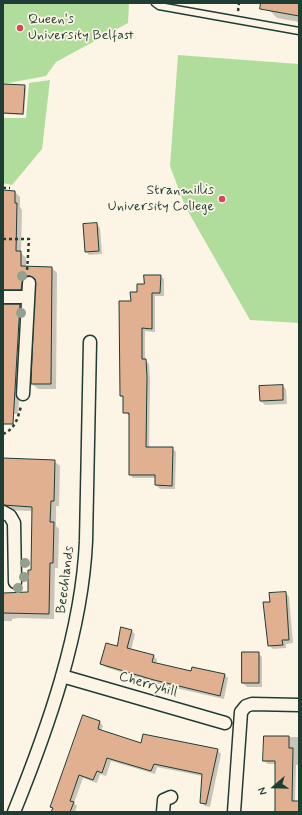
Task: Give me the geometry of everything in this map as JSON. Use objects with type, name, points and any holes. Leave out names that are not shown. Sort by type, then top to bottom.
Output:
[{"type":"street","points":[[23,394],[29,283]]},
{"type":"street","points":[[3,297],[28,297]]},
{"type":"street","name":"Beechlands","points":[[14,812],[62,676],[80,607],[85,573],[90,342]]},
{"type":"street","points":[[3,512],[10,516],[14,523],[15,582]]},
{"type":"street","name":"Cherryhill","points":[[62,676],[225,723]]},
{"type":"street","points":[[234,812],[241,712],[246,706],[252,704],[299,705]]},
{"type":"street","points":[[163,812],[164,800],[171,797]]},
{"type":"lane","points":[[155,3],[159,6],[299,31]]},
{"type":"path","points":[[3,188],[10,188]]},
{"type":"path","points":[[3,239],[29,239],[30,249],[27,265],[29,283]]},
{"type":"path","points":[[3,434],[13,427],[19,416],[23,394]]},
{"type":"green space","points":[[3,3],[129,3],[128,23],[56,62],[46,76],[3,84]]},
{"type":"green space","points":[[178,55],[299,64],[299,323],[250,320],[185,206],[170,166]]},
{"type":"green space","points":[[50,80],[42,149],[12,185],[3,183],[3,118],[26,118],[29,83]]},
{"type":"building","points":[[261,3],[299,3],[299,16],[260,9]]},
{"type":"building","points":[[3,84],[25,85],[23,114],[3,113]]},
{"type":"building","points":[[3,190],[15,191],[15,203],[17,203],[16,251],[21,251],[21,266],[52,267],[51,384],[31,384],[35,279],[30,276],[26,276],[23,279],[21,290],[3,290]]},
{"type":"building","points":[[97,223],[99,251],[85,252],[83,224]]},
{"type":"building","points":[[144,275],[161,275],[160,293],[152,293],[152,329],[142,328],[142,359],[146,359],[147,377],[146,447],[173,447],[172,486],[155,485],[155,475],[129,475],[129,413],[123,413],[123,396],[120,396],[119,301],[131,301],[130,292],[137,292],[137,284],[144,284]]},
{"type":"building","points":[[3,304],[20,304],[13,424],[3,424]]},
{"type":"building","points":[[283,385],[283,400],[260,401],[259,386]]},
{"type":"building","points":[[3,458],[55,460],[54,501],[51,501],[50,522],[54,522],[53,563],[50,563],[49,614],[3,613],[3,593],[28,592],[28,570],[31,570],[32,507],[3,505]]},
{"type":"building","points":[[286,592],[289,640],[282,640],[283,645],[268,646],[263,602],[270,602],[269,593]]},
{"type":"building","points":[[121,627],[132,630],[127,648],[154,655],[152,662],[191,671],[192,667],[225,674],[220,696],[154,680],[100,664],[106,643],[117,646]]},
{"type":"building","points":[[242,652],[259,652],[259,683],[242,683]]},
{"type":"building","points":[[83,715],[100,721],[98,729],[141,743],[143,734],[218,749],[206,804],[200,803],[202,774],[154,764],[151,771],[107,758],[102,773],[97,771],[93,780],[79,775],[70,801],[74,802],[70,812],[51,812],[53,808],[50,807]]},
{"type":"building","points":[[264,736],[289,736],[289,748],[293,748],[292,801],[299,801],[299,812],[275,812],[275,761],[263,761]]},
{"type":"place","name":"Queen's University Belfast","points":[[20,28]]},
{"type":"place","name":"Stranmillis University College","points":[[222,199]]}]
